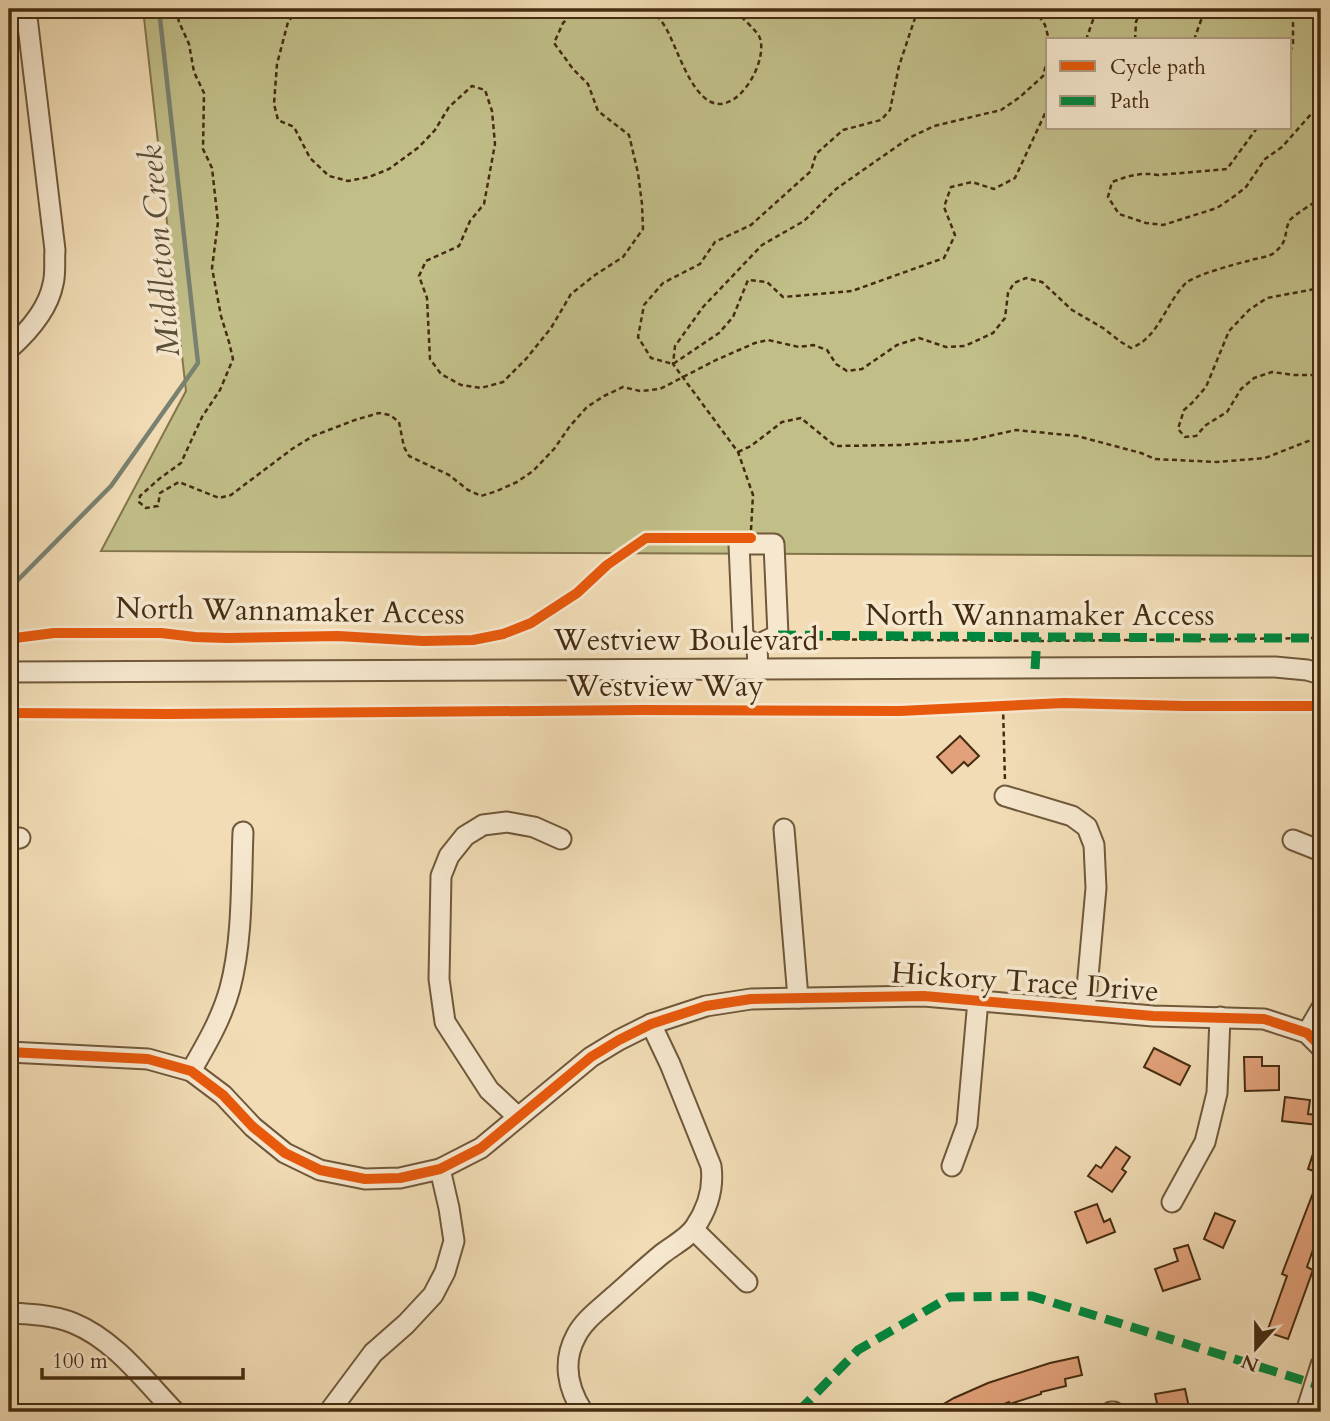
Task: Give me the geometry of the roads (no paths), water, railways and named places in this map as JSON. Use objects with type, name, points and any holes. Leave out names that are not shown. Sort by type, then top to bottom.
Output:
[{"type":"street","points":[[9,349],[20,340],[43,311],[54,284],[55,250],[26,9]]},
{"type":"street","points":[[739,544],[774,544],[778,635],[757,645],[743,638],[739,544]]},
{"type":"street","points":[[757,645],[758,670]]},
{"type":"street","name":"Westview Boulevard","points":[[9,671],[1275,667],[1321,674]]},
{"type":"street","points":[[1005,796],[1072,816],[1087,827],[1094,845],[1096,888],[1085,1010]]},
{"type":"street","points":[[518,1117],[489,1090],[445,1022],[439,979],[441,876],[449,856],[465,836],[483,825],[507,822],[534,827],[561,839]]},
{"type":"street","points":[[784,829],[798,998]]},
{"type":"street","points":[[191,1071],[215,1028],[230,989],[238,948],[243,832]]},
{"type":"street","points":[[1293,840],[1321,851]]},
{"type":"street","name":"Hickory Trace Drive","points":[[9,1052],[148,1059],[191,1071],[223,1095],[253,1128],[285,1153],[320,1170],[365,1179],[400,1178],[440,1169],[481,1148],[591,1056],[619,1040],[651,1024],[706,1006],[751,999],[924,996],[1153,1016],[1264,1018],[1314,1040]]},
{"type":"street","points":[[952,1166],[967,1125],[978,1000]]},
{"type":"street","points":[[1314,1040],[1321,1009]]},
{"type":"street","points":[[1172,1202],[1205,1142],[1217,1093],[1220,1017]]},
{"type":"street","points":[[583,1412],[573,1397],[568,1376],[569,1353],[576,1335],[588,1320],[617,1294],[694,1230],[707,1206],[713,1181],[711,1166],[651,1024]]},
{"type":"street","points":[[329,1412],[373,1353],[433,1295],[445,1272],[454,1241],[440,1169]]},
{"type":"street","points":[[694,1230],[747,1282]]},
{"type":"street","points":[[9,1313],[43,1315],[73,1323],[100,1337],[175,1412]]},
{"type":"street","points":[[1313,1402],[1320,1371]]},
{"type":"waterway","name":"Middleton Creek","points":[[9,589],[111,486],[198,363],[159,9]]}]
